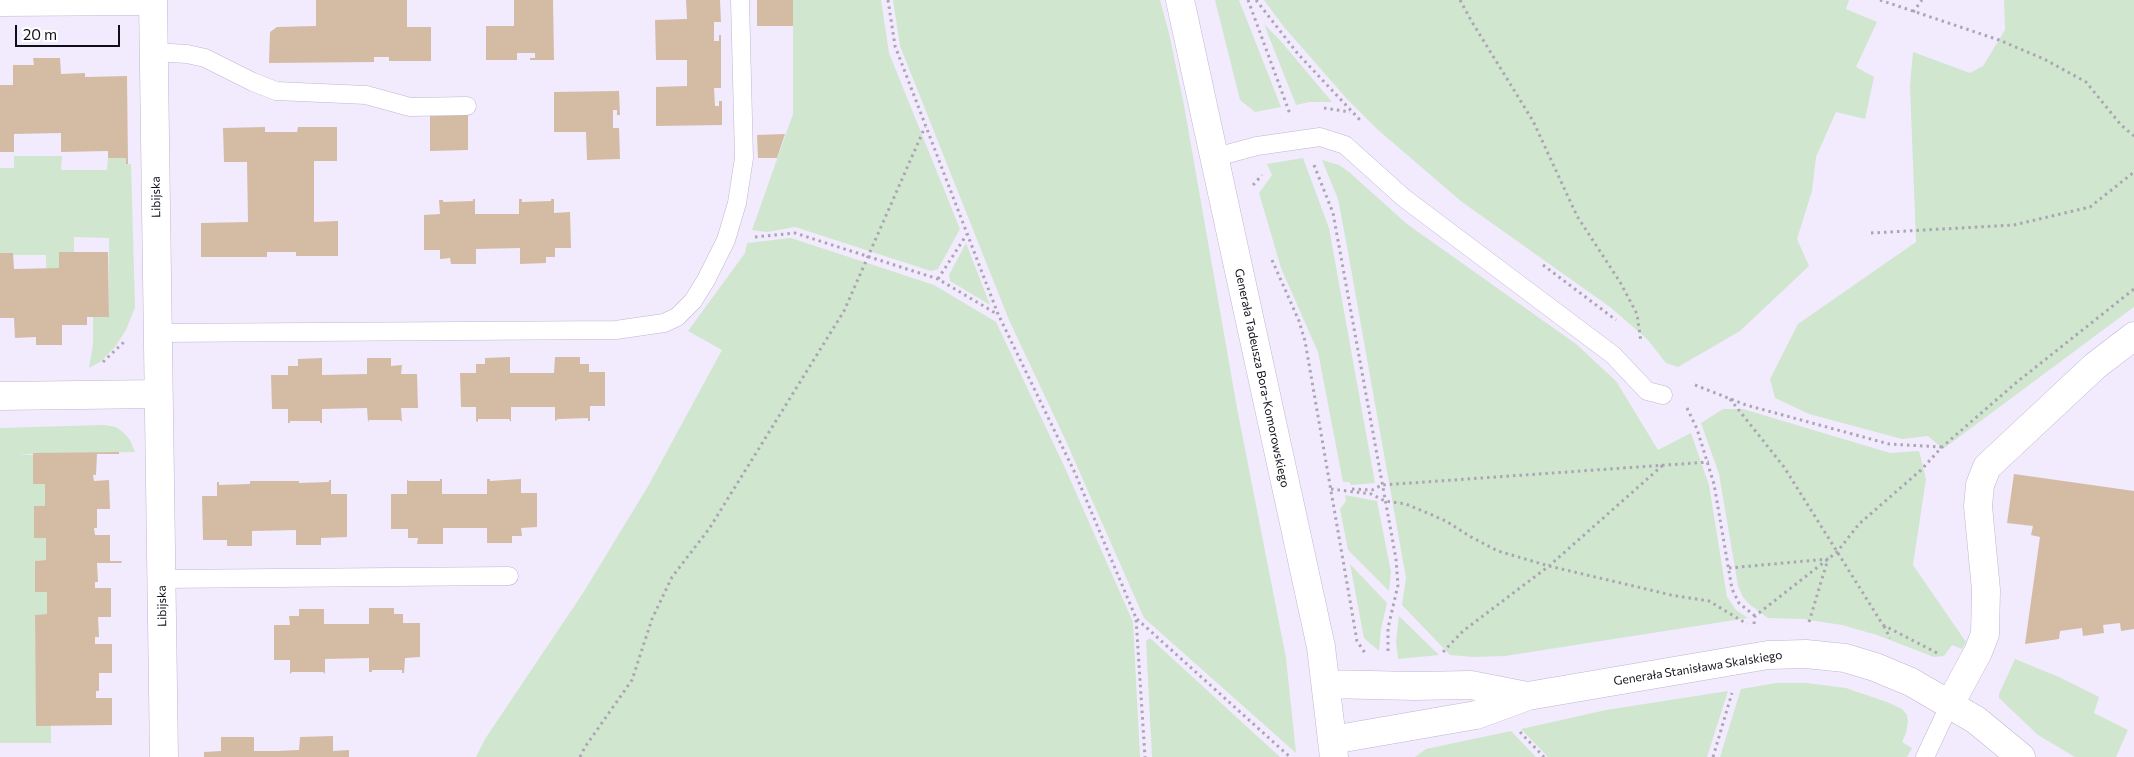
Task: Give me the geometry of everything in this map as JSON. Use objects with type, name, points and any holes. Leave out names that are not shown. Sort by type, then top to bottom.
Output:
[{"type":"street","name":"Generała Tadeusza Bora-Komorowskiego","points":[[1180,0],[1216,158],[1321,647],[1333,748]]},
{"type":"street","name":"Libijska","points":[[153,3],[164,757]]},
{"type":"street","points":[[1950,704],[1978,652],[1985,634],[1986,590],[1978,506],[1980,485],[1987,467],[2095,366],[2134,336]]},
{"type":"street","points":[[0,396],[158,394]]},
{"type":"street","name":"Generała Stanisława Skalskiego","points":[[1333,748],[1476,715],[1528,696],[1768,655],[1806,654],[1844,658],[1875,667],[1911,682],[1976,720],[2021,757]]},
{"type":"street","name":"Generała Stanisława Skalskiego","points":[[1326,684],[1392,686],[1471,685],[1528,696]]},
{"type":"lane","points":[[158,333],[616,330],[655,325],[677,317],[693,301],[726,240],[737,203],[744,158],[740,0]]},
{"type":"lane","points":[[0,7],[153,3]]},
{"type":"lane","points":[[154,52],[187,54],[205,58],[253,82],[276,91],[366,95],[410,107],[466,106]]},
{"type":"lane","points":[[1216,158],[1257,146],[1320,137],[1345,145],[1404,198],[1613,355],[1648,391],[1663,395]]},
{"type":"lane","points":[[162,578],[509,576]]},
{"type":"lane","points":[[1925,757],[1950,704]]},
{"type":"path","points":[[888,0],[895,46],[998,314],[1075,473],[1136,618],[1145,757]]},
{"type":"path","points":[[1248,0],[1290,113],[1333,213],[1398,574],[1398,585],[1387,640],[1392,686]]},
{"type":"path","points":[[1256,0],[1298,54],[1365,125]]},
{"type":"path","points":[[1460,0],[1533,121],[1577,216],[1620,282],[1637,314],[1641,342]]},
{"type":"path","points":[[1880,0],[1998,40],[2044,59],[2086,82],[2121,125],[2134,136]]},
{"type":"path","points":[[1913,12],[1922,0]]},
{"type":"path","points":[[1333,109],[1352,113]]},
{"type":"path","points":[[580,757],[632,680],[652,619],[672,577],[708,529],[844,311],[926,127]]},
{"type":"path","points":[[1251,191],[1257,178],[1262,174],[1261,168]]},
{"type":"path","points":[[1871,233],[2024,223],[2090,207],[2134,172]]},
{"type":"path","points":[[726,240],[795,233],[867,258],[938,279],[998,314]]},
{"type":"path","points":[[938,279],[967,234]]},
{"type":"path","points":[[1271,259],[1299,321],[1305,341],[1357,640],[1368,656]]},
{"type":"path","points":[[1542,264],[1622,325]]},
{"type":"path","points":[[1754,624],[1755,616],[1837,552],[1859,524],[1921,470],[1942,447],[2017,382],[2134,289]]},
{"type":"path","points":[[100,365],[111,356],[130,332]]},
{"type":"path","points":[[1634,336],[1647,348]]},
{"type":"path","points":[[1695,385],[1730,399],[1889,444],[1942,447]]},
{"type":"path","points":[[1730,399],[1784,467],[1883,625],[1939,653],[1938,659]]},
{"type":"path","points":[[1697,429],[1720,509],[1732,589],[1736,599],[1755,616]]},
{"type":"path","points":[[1331,489],[1372,490],[1382,485],[1708,462]]},
{"type":"path","points":[[1443,652],[1463,631],[1549,566],[1664,464]]},
{"type":"path","points":[[1331,489],[1371,494],[1386,501],[1406,504],[1446,521],[1470,537],[1498,550],[1549,566],[1671,595],[1709,600],[1746,624]]},
{"type":"path","points":[[1729,568],[1829,558]]},
{"type":"path","points":[[1808,626],[1829,558]]},
{"type":"path","points":[[1136,618],[1290,757]]},
{"type":"path","points":[[1713,757],[1732,692]]},
{"type":"path","points":[[1519,731],[1544,757]]},
{"type":"green space","points":[[793,0],[881,0],[889,53],[960,229],[938,269],[931,271],[795,227],[767,232],[752,230],[793,114]]},
{"type":"green space","points":[[893,0],[1160,0],[1184,105],[1237,408],[1286,658],[1296,753],[1144,618],[1065,439],[1009,320],[900,46]]},
{"type":"green space","points":[[1215,0],[1239,0],[1281,107],[1255,112],[1240,100]]},
{"type":"green space","points":[[1264,0],[1849,0],[1846,9],[1877,22],[1856,67],[1874,77],[1865,119],[1836,112],[1816,157],[1812,191],[1797,239],[1809,266],[1740,331],[1678,367],[1666,363],[1647,339],[1610,307],[1462,202],[1377,129],[1347,99],[1284,27]]},
{"type":"green space","points":[[2004,0],[2134,0],[2134,307],[1943,449],[1928,436],[1902,439],[1809,414],[1775,398],[1770,379],[1798,324],[1916,242],[1910,86],[1913,52],[1970,73],[1983,66],[2005,30]]},
{"type":"green space","points":[[1264,24],[1332,102],[1309,102],[1296,105]]},
{"type":"green space","points":[[14,156],[62,156],[61,170],[107,170],[108,158],[126,158],[126,164],[131,164],[135,307],[126,330],[115,347],[100,362],[89,368],[93,344],[93,317],[109,317],[109,238],[74,237],[74,252],[59,252],[59,268],[46,269],[46,255],[0,253],[0,168],[14,168]]},
{"type":"green space","points":[[1303,158],[1329,228],[1375,483],[1351,485],[1349,482],[1343,482],[1318,352],[1281,268],[1259,193],[1272,175],[1267,164]]},
{"type":"green space","points":[[1322,160],[1339,165],[1349,172],[1407,224],[1576,344],[1616,381],[1658,450],[1691,433],[1709,485],[1727,597],[1736,610],[1748,618],[1505,656],[1473,657],[1450,655],[1402,605],[1406,578],[1348,252],[1338,199]]},
{"type":"green space","points":[[791,238],[934,285],[996,322],[1066,470],[1133,622],[1140,757],[476,757],[485,739],[583,593],[647,488],[722,350],[688,331],[745,253],[747,243]]},
{"type":"green space","points":[[966,243],[990,305],[950,281],[949,275]]},
{"type":"green space","points":[[1723,409],[1743,409],[1890,453],[1919,451],[1926,479],[1913,565],[1966,642],[1962,649],[1952,645],[1944,656],[1934,657],[1877,635],[1842,625],[1803,619],[1768,618],[1749,604],[1738,586],[1719,474],[1701,423]]},
{"type":"green space","points":[[104,425],[116,427],[124,433],[130,440],[135,452],[18,454],[33,455],[33,484],[45,484],[45,506],[34,538],[46,538],[46,560],[35,561],[35,592],[47,592],[47,614],[35,615],[36,672],[51,726],[51,743],[0,743],[0,428]]},
{"type":"green space","points":[[1345,495],[1377,501],[1391,572],[1389,591],[1348,550],[1340,509],[1346,501]]},
{"type":"green space","points":[[1350,564],[1387,603],[1381,629],[1379,651],[1364,638]]},
{"type":"green space","points":[[1399,616],[1439,655],[1398,659],[1396,641]]},
{"type":"green space","points":[[1150,638],[1280,757],[1152,757],[1146,641]]},
{"type":"green space","points":[[2015,659],[2059,677],[2099,697],[2094,713],[2128,730],[2116,757],[2075,757],[2038,735],[1999,698],[1999,694]]},
{"type":"green space","points":[[1776,683],[1807,683],[1846,688],[1902,709],[1907,715],[1908,722],[1902,742],[1912,748],[1907,757],[1720,757],[1741,689]]},
{"type":"green space","points":[[1728,691],[1707,757],[1548,757],[1521,729],[1606,710]]},
{"type":"green space","points":[[1511,731],[1536,757],[1415,757],[1426,749]]},
{"type":"building","points":[[316,0],[407,0],[407,27],[431,27],[431,61],[389,61],[389,57],[374,57],[374,62],[269,63],[270,32],[277,27],[316,26]]},
{"type":"building","points":[[514,0],[553,0],[554,60],[530,60],[530,58],[535,58],[535,53],[517,53],[517,60],[486,60],[486,26],[514,26]]},
{"type":"building","points":[[686,0],[720,0],[721,22],[714,22],[714,41],[719,41],[719,35],[721,35],[721,88],[714,88],[715,106],[719,106],[719,101],[722,101],[722,125],[656,126],[656,87],[687,86],[687,60],[656,60],[655,20],[687,19]]},
{"type":"building","points":[[757,0],[793,0],[793,26],[757,26]]},
{"type":"building","points":[[33,58],[60,58],[61,74],[85,73],[85,77],[127,76],[128,164],[126,164],[126,158],[108,158],[108,151],[61,152],[61,133],[14,134],[14,152],[0,152],[0,85],[13,85],[13,65],[34,65]]},
{"type":"building","points":[[619,91],[620,115],[617,115],[617,110],[613,110],[613,128],[619,128],[620,159],[587,160],[586,132],[554,132],[554,92]]},
{"type":"building","points":[[468,113],[468,150],[430,151],[430,114]]},
{"type":"building","points":[[265,127],[265,132],[297,132],[298,127],[337,127],[337,161],[314,161],[314,222],[338,221],[338,256],[296,256],[296,252],[267,252],[267,257],[201,257],[201,223],[248,222],[247,162],[224,162],[223,128]]},
{"type":"building","points":[[785,134],[777,158],[758,158],[757,135]]},
{"type":"building","points":[[475,199],[475,214],[519,214],[519,199],[522,199],[522,202],[551,201],[551,199],[554,199],[554,213],[570,212],[571,248],[555,248],[555,257],[546,257],[546,263],[520,264],[520,248],[476,249],[476,264],[451,264],[450,258],[440,259],[440,250],[424,250],[424,215],[440,214],[439,200],[443,200],[443,202],[473,201]]},
{"type":"building","points":[[59,252],[108,252],[109,317],[87,317],[87,325],[62,325],[62,345],[36,345],[36,337],[15,338],[14,318],[0,318],[0,253],[13,253],[14,269],[59,268]]},
{"type":"building","points":[[510,357],[510,373],[554,373],[555,357],[580,357],[580,364],[589,364],[589,372],[605,372],[605,406],[590,406],[590,421],[588,421],[588,418],[558,419],[555,421],[555,407],[511,407],[511,422],[509,419],[478,419],[478,422],[476,421],[476,407],[461,407],[460,373],[476,373],[476,364],[485,364],[485,358]]},
{"type":"building","points":[[322,358],[322,375],[367,374],[367,358],[391,358],[391,366],[402,365],[401,374],[417,374],[418,408],[401,408],[402,422],[400,420],[369,420],[368,422],[367,408],[322,409],[322,423],[320,421],[290,421],[288,423],[288,409],[272,409],[271,375],[288,375],[288,366],[298,366],[298,359]]},
{"type":"building","points":[[119,452],[119,454],[97,454],[96,475],[93,475],[94,481],[109,480],[110,509],[97,509],[97,528],[94,528],[95,535],[110,535],[110,561],[122,561],[121,563],[97,563],[98,582],[95,582],[95,588],[111,588],[111,617],[98,617],[99,637],[95,637],[95,644],[112,644],[112,673],[99,673],[99,691],[96,691],[96,698],[112,698],[112,725],[36,726],[35,615],[47,614],[47,592],[35,592],[35,561],[46,560],[46,538],[34,538],[34,506],[45,506],[45,484],[33,484],[33,453]]},
{"type":"building","points":[[2014,474],[2134,491],[2134,629],[2121,631],[2120,623],[2103,625],[2104,633],[2083,636],[2082,628],[2060,631],[2059,639],[2025,644],[2040,537],[2031,535],[2033,526],[2007,523]]},
{"type":"building","points":[[442,479],[442,494],[487,494],[487,479],[490,479],[490,481],[521,479],[521,493],[537,493],[537,527],[521,528],[522,536],[512,536],[512,543],[487,543],[487,528],[443,528],[443,544],[417,544],[418,538],[408,538],[408,529],[391,529],[391,494],[407,494],[407,480],[440,481]]},
{"type":"building","points":[[331,480],[331,494],[347,494],[347,537],[321,538],[321,545],[296,545],[296,530],[252,531],[252,546],[227,546],[227,540],[203,540],[202,496],[217,496],[217,482],[219,482],[219,485],[250,484],[250,481],[299,481],[299,483],[329,482]]},
{"type":"building","points":[[369,608],[394,608],[394,614],[403,614],[403,623],[420,623],[420,657],[405,658],[404,673],[402,673],[402,670],[372,670],[372,672],[369,672],[369,658],[325,659],[325,674],[323,672],[292,672],[290,674],[290,660],[274,660],[274,625],[290,625],[289,616],[299,616],[299,609],[324,609],[324,624],[369,624]]},
{"type":"building","points":[[333,736],[333,751],[349,750],[349,757],[204,757],[204,752],[221,751],[221,737],[254,737],[254,751],[277,751],[299,750],[300,737]]}]
